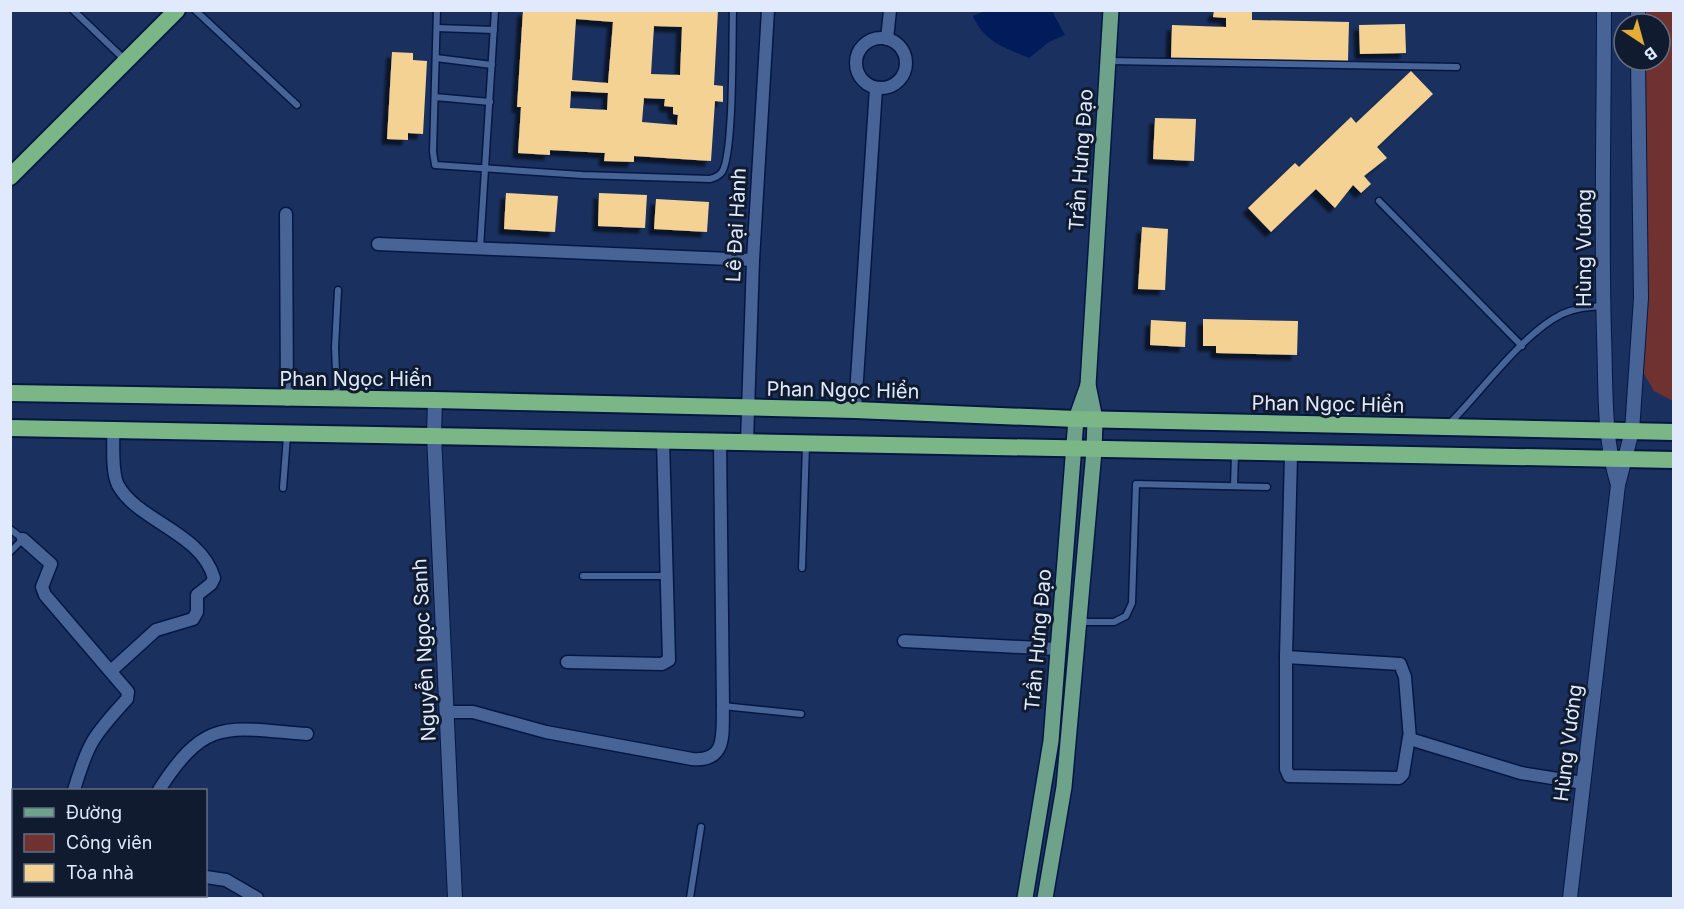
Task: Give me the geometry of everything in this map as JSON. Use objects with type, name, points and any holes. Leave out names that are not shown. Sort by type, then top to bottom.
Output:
[{"type":"highway","points":[[10,177],[177,10]]},
{"type":"highway","name":"Phan Ngọc Hiển","points":[[10,393],[287,400],[435,400],[855,410],[1076,419],[1674,432]]},
{"type":"highway","points":[[10,428],[747,441],[806,445],[1094,451],[1674,460]]},
{"type":"main road","name":"Trần Hưng Đạo","points":[[1045,898],[1064,787],[1094,451],[1095,419],[1088,385],[1111,10]]},
{"type":"main road","name":"Trần Hưng Đạo","points":[[1025,898],[1052,720],[1076,419],[1088,385]]},
{"type":"main road","points":[[1052,720],[1070,721]]},
{"type":"street","name":"Lê Đại Hành","points":[[747,441],[750,409],[753,260],[768,10]]},
{"type":"street","points":[[887,39],[890,10]]},
{"type":"street","name":"Hùng Vương","points":[[1570,898],[1618,485],[1618,459],[1607,429],[1603,306],[1604,10]]},
{"type":"street","points":[[887,39],[902,48],[906,56],[905,73],[893,86],[876,88],[861,79],[856,61],[865,44],[873,40],[887,39]]},
{"type":"street","name":"Hùng Vương","points":[[1618,459],[1632,431],[1641,298],[1638,72]]},
{"type":"street","points":[[855,410],[876,88]]},
{"type":"street","points":[[286,214],[287,400]]},
{"type":"street","points":[[378,244],[753,260]]},
{"type":"street","name":"Nguyễn Ngọc Sanh","points":[[435,400],[434,435],[455,898]]},
{"type":"street","points":[[112,429],[117,482],[123,493],[184,538],[197,551],[214,578],[211,584],[198,594],[193,619],[156,630],[112,670]]},
{"type":"street","points":[[567,662],[662,663],[669,660],[663,440]]},
{"type":"street","points":[[447,712],[473,712],[546,732],[705,760],[719,749],[723,706],[720,442]]},
{"type":"street","points":[[1286,657],[1400,664],[1405,677],[1409,737],[1403,774],[1399,778],[1289,776],[1286,769],[1286,657],[1291,454]]},
{"type":"street","points":[[23,539],[51,564],[42,587],[45,595],[112,670],[129,695],[91,740],[74,789]]},
{"type":"street","points":[[904,641],[1058,649]]},
{"type":"street","points":[[160,789],[183,755],[208,736],[230,728],[307,734]]},
{"type":"street","points":[[1409,737],[1521,773],[1583,783]]},
{"type":"street","points":[[207,878],[226,880],[257,898]]},
{"type":"lane","points":[[74,10],[126,61]]},
{"type":"lane","points":[[195,10],[297,105]]},
{"type":"lane","points":[[437,10],[435,165],[485,170],[629,177],[716,177],[724,165],[730,129],[733,10]]},
{"type":"lane","points":[[480,249],[495,10]]},
{"type":"lane","points":[[437,28],[494,30]]},
{"type":"lane","points":[[436,58],[492,65]]},
{"type":"lane","points":[[1108,61],[1457,67]]},
{"type":"lane","points":[[435,97],[490,102]]},
{"type":"lane","points":[[1379,201],[1522,346]]},
{"type":"lane","points":[[338,290],[335,347],[338,399]]},
{"type":"lane","points":[[1445,428],[1522,346],[1561,315],[1582,307],[1603,306]]},
{"type":"lane","points":[[283,488],[288,432]]},
{"type":"lane","points":[[802,568],[806,445]]},
{"type":"lane","points":[[1234,486],[1235,453]]},
{"type":"lane","points":[[1078,622],[1113,622],[1126,616],[1132,603],[1136,484],[1267,487]]},
{"type":"lane","points":[[10,529],[23,539],[10,552]]},
{"type":"lane","points":[[584,576],[666,576]]},
{"type":"lane","points":[[723,706],[801,714]]},
{"type":"lane","points":[[690,898],[701,827]]},
{"type":"green space","points":[[1673,11],[1673,401],[1654,391],[1637,362],[1641,72],[1672,72],[1672,12],[1642,12]]},
{"type":"shaded area","points":[[988,10],[1052,11],[1065,35],[1049,42],[1029,58],[1003,47],[983,32],[973,16]]},
{"type":"building","points":[[523,10],[718,10],[714,85],[723,86],[723,102],[715,101],[711,161],[634,156],[634,162],[604,161],[605,153],[550,150],[550,155],[518,153],[521,107],[517,107]],"holes":[[[576,19],[613,22],[608,83],[572,80]],[[654,26],[682,27],[680,75],[651,74]],[[571,91],[608,93],[607,110],[570,108]],[[644,98],[665,99],[664,106],[673,107],[673,114],[678,115],[677,125],[642,122]]]},
{"type":"building","points":[[1214,10],[1252,10],[1252,20],[1349,22],[1348,61],[1171,58],[1172,25],[1226,27],[1226,18],[1213,17]]},
{"type":"building","points":[[1405,24],[1406,53],[1360,54],[1359,25]]},
{"type":"building","points":[[392,52],[413,53],[413,60],[427,61],[423,134],[408,133],[408,140],[387,139]]},
{"type":"building","points":[[1411,71],[1433,94],[1377,147],[1387,158],[1364,176],[1371,184],[1361,193],[1353,185],[1335,208],[1316,189],[1271,232],[1248,208],[1295,163],[1299,167],[1351,117],[1356,123]]},
{"type":"building","points":[[1155,118],[1196,119],[1194,161],[1153,159]]},
{"type":"building","points":[[506,193],[558,196],[555,232],[504,229]]},
{"type":"building","points":[[599,193],[647,195],[645,228],[598,226]]},
{"type":"building","points":[[656,199],[709,202],[707,232],[654,229]]},
{"type":"building","points":[[1142,227],[1168,229],[1165,290],[1138,289]]},
{"type":"building","points":[[1203,319],[1298,321],[1297,355],[1216,353],[1216,346],[1203,346]]},
{"type":"building","points":[[1151,320],[1186,322],[1185,347],[1150,345]]}]
